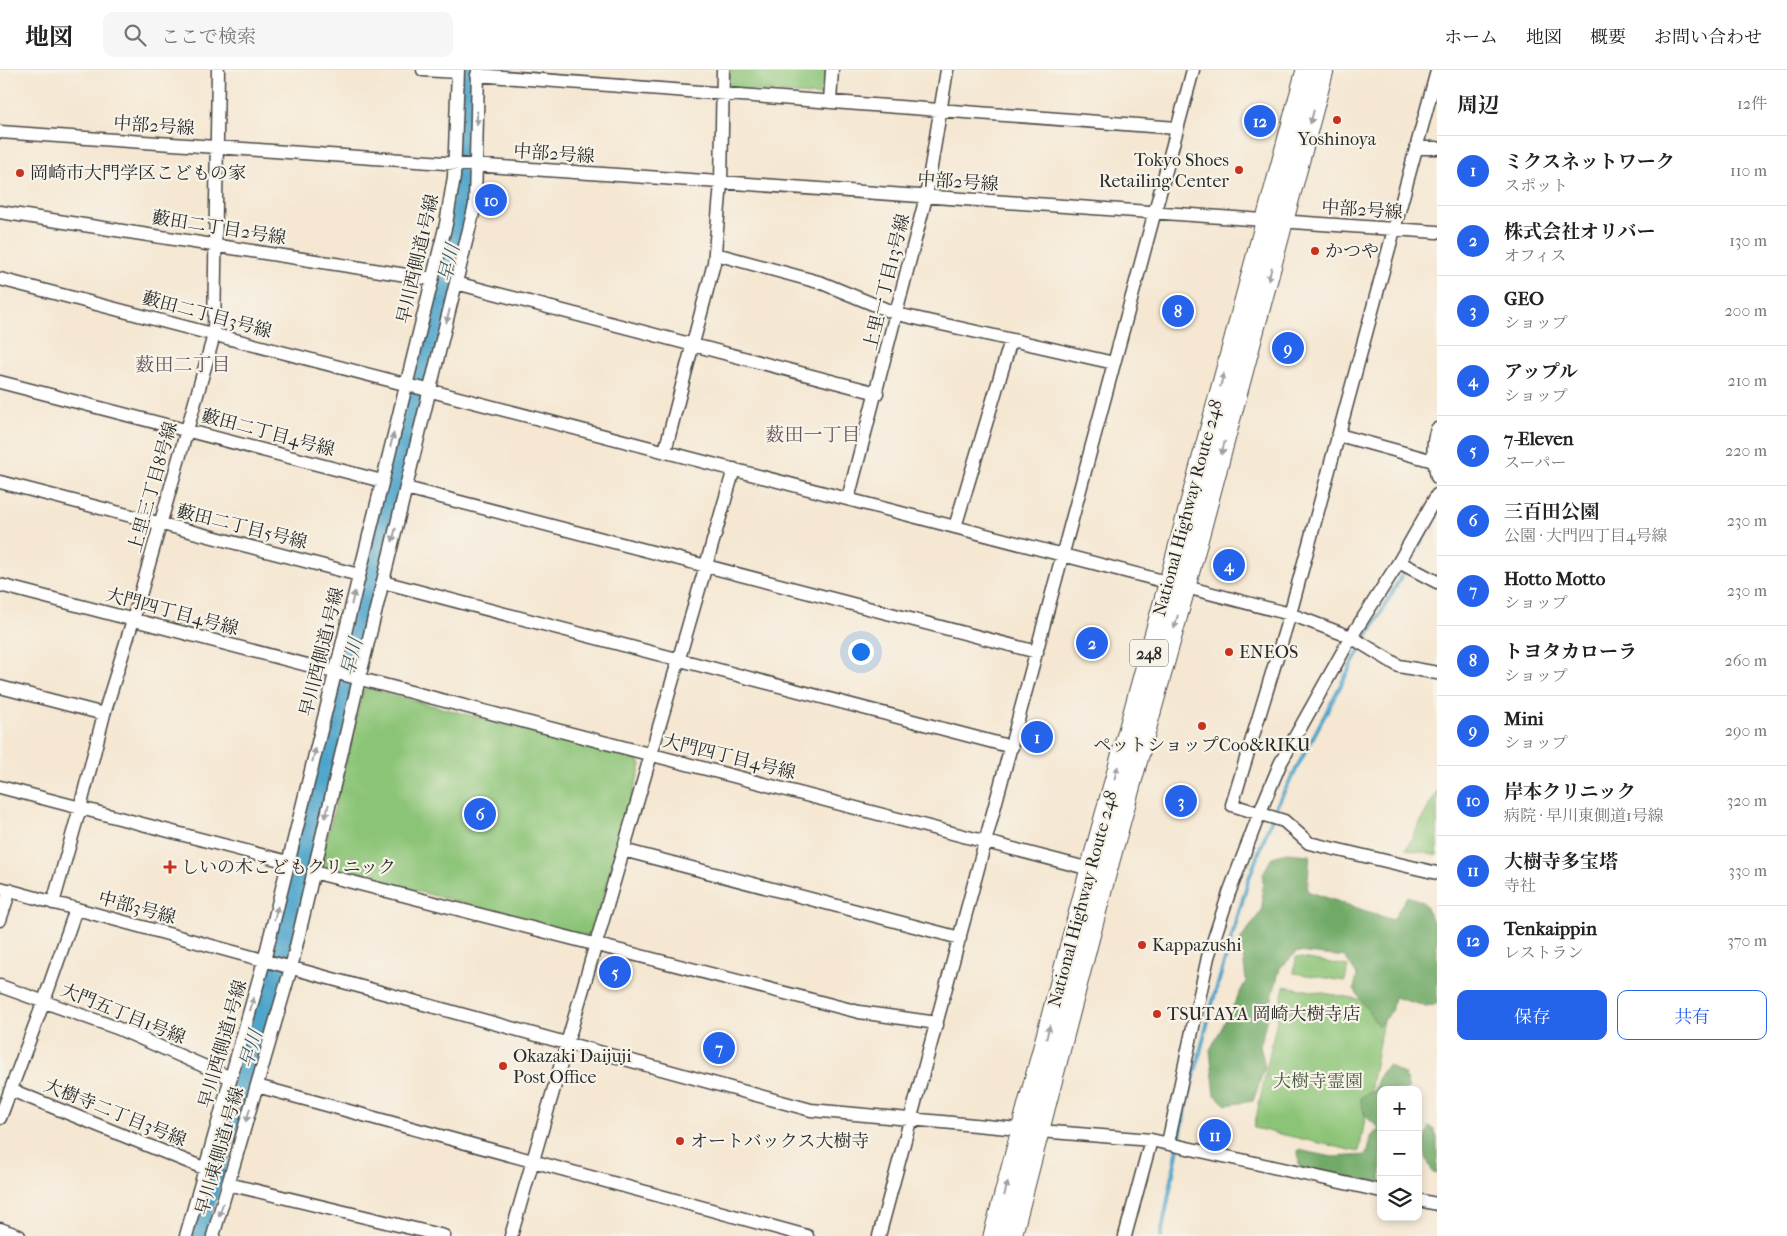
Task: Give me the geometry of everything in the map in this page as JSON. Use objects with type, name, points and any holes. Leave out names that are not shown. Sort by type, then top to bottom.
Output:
[{"type":"highway","name":"National Highway Route 248","points":[[993,1236],[1032,1130],[1106,875],[1264,221],[1306,70]]},
{"type":"highway","name":"National Highway Route 248","points":[[1012,1236],[1032,1130],[1090,869],[1284,222],[1324,70]]},
{"type":"street","name":"上里三丁目8号線","points":[[53,903],[104,714],[133,620],[214,335],[218,70]]},
{"type":"street","points":[[423,70],[458,71]]},
{"type":"street","points":[[665,451],[716,254],[721,183],[723,70]]},
{"type":"street","points":[[830,102],[832,70]]},
{"type":"street","name":"上里一丁目13号線","points":[[848,499],[877,393],[926,197],[948,70]]},
{"type":"street","points":[[879,1236],[1193,70]]},
{"type":"street","name":"早川西側道1号線","points":[[186,1236],[264,960],[446,224],[455,164],[458,71]]},
{"type":"street","points":[[1437,71],[1290,614],[1232,804],[1284,821],[1309,843],[1437,873]]},
{"type":"street","points":[[359,679],[475,205],[478,73],[722,94],[1177,128]]},
{"type":"street","name":"中部2号線","points":[[0,132],[1154,214],[1437,232]]},
{"type":"street","points":[[1416,148],[1437,148]]},
{"type":"street","name":"藪田二丁目2号線","points":[[0,212],[432,279]]},
{"type":"street","points":[[716,254],[822,283],[897,314],[1114,363]]},
{"type":"street","name":"藪田二丁目3号線","points":[[0,279],[1290,614],[1351,637],[1399,666],[1437,673]]},
{"type":"street","points":[[456,283],[877,393]]},
{"type":"street","points":[[955,527],[1011,340]]},
{"type":"street","name":"藪田二丁目4号線","points":[[0,382],[382,481]]},
{"type":"street","points":[[1437,429],[1434,436],[1437,477]]},
{"type":"street","points":[[1339,435],[1436,461]]},
{"type":"street","points":[[511,1236],[734,469]]},
{"type":"street","name":"藪田二丁目5号線","points":[[0,482],[359,575]]},
{"type":"street","points":[[406,488],[1037,652]]},
{"type":"street","points":[[1168,1143],[1208,957],[1229,893],[1260,812],[1280,764],[1351,637],[1399,562],[1437,495]]},
{"type":"street","points":[[1399,562],[1437,582]]},
{"type":"street","points":[[383,582],[1012,746]]},
{"type":"street","name":"大門四丁目4号線","points":[[0,585],[1090,869]]},
{"type":"street","name":"早川東側道1号線","points":[[213,1236],[291,968],[359,679]]},
{"type":"street","points":[[0,686],[104,714]]},
{"type":"street","points":[[0,787],[288,862]]},
{"type":"street","points":[[623,850],[960,938]]},
{"type":"street","points":[[313,872],[860,1012],[937,1023]]},
{"type":"street","points":[[0,920],[5,889]]},
{"type":"street","name":"中部3号線","points":[[5,889],[811,1110],[1151,1140],[1377,1190]]},
{"type":"street","points":[[0,1118],[76,909]]},
{"type":"street","name":"大門五丁目1号線","points":[[0,986],[117,1028],[232,1078]]},
{"type":"street","points":[[257,1086],[807,1236]]},
{"type":"street","name":"大樹寺二丁目3号線","points":[[11,1090],[206,1169]]},
{"type":"street","points":[[1124,1236],[1151,1140]]},
{"type":"street","points":[[228,1184],[444,1236]]},
{"type":"street","points":[[1422,1201],[1437,1204]]},
{"type":"street","points":[[0,1229],[19,1236]]},
{"type":"green space","points":[[728,70],[829,70],[828,93],[823,96],[731,89],[728,86]]},
{"type":"green space","points":[[367,688],[638,760],[641,765],[593,933],[589,936],[324,867],[321,863],[363,690]]},
{"type":"green space","points":[[1437,791],[1437,855],[1406,849]]},
{"type":"green space","points":[[1287,853],[1310,855],[1307,891],[1393,920],[1407,896],[1423,902],[1437,928],[1437,1003],[1425,1006],[1394,997],[1391,1012],[1378,1026],[1354,989],[1357,975],[1345,957],[1297,952],[1280,968],[1260,1045],[1265,1067],[1253,1101],[1226,1105],[1215,1095],[1210,1050],[1246,981],[1241,939],[1262,910],[1263,874],[1272,857]]},
{"type":"green space","points":[[1296,957],[1348,966],[1345,981],[1294,973]]},
{"type":"green space","name":"大樹寺霊園","points":[[1284,986],[1386,1004],[1359,1152],[1254,1128]]},
{"type":"green space","points":[[1388,1065],[1405,1075],[1408,1086],[1377,1086],[1377,1126],[1365,1116],[1360,1098],[1374,1090],[1380,1074]]},
{"type":"green space","points":[[1430,1126],[1434,1129],[1437,1138],[1437,1174],[1433,1173],[1424,1150]]},
{"type":"green space","points":[[1377,1130],[1377,1182],[1347,1178],[1299,1167],[1298,1150],[1333,1157],[1367,1155],[1371,1137]]},
{"type":"waterway","name":"早川","points":[[195,1236],[273,977],[460,218],[465,180],[467,70]]},
{"type":"waterway","points":[[1161,1236],[1184,1116],[1213,1001],[1249,878],[1277,805],[1353,662],[1437,513]]},
{"type":"place","name":"Yoshinoya","points":[[1337,120]]},
{"type":"place","name":"Tenkaippin","points":[[1260,121]]},
{"type":"place","name":"Tokyo Shoes Retailing Center","points":[[1239,170]]},
{"type":"place","name":"岡崎市大門学区こどもの家","points":[[20,173]]},
{"type":"place","name":"岸本クリニック","points":[[491,200]]},
{"type":"place","name":"かつや","points":[[1315,251]]},
{"type":"place","name":"トヨタカローラ","points":[[1178,311]]},
{"type":"place","name":"Mini","points":[[1288,348]]},
{"type":"place","name":"アップル","points":[[1229,565]]},
{"type":"place","name":"株式会社オリバー","points":[[1092,643]]},
{"type":"place","name":"ENEOS","points":[[1229,652]]},
{"type":"place","name":"ペットショップCoo&RIKU","points":[[1202,726]]},
{"type":"place","name":"ミクスネットワーク","points":[[1037,737]]},
{"type":"place","name":"GEO","points":[[1181,801]]},
{"type":"place","name":"三百田公園","points":[[480,814]]},
{"type":"place","name":"しいの木こどもクリニック","points":[[170,867]]},
{"type":"place","name":"Kappazushi","points":[[1142,945]]},
{"type":"place","name":"7-Eleven","points":[[615,972]]},
{"type":"place","name":"TSUTAYA 岡崎大樹寺店","points":[[1157,1014]]},
{"type":"place","name":"Hotto Motto","points":[[719,1048]]},
{"type":"place","name":"Okazaki Daijuji Post Office","points":[[503,1066]]},
{"type":"place","name":"大樹寺多宝塔","points":[[1215,1135]]},
{"type":"place","name":"オートバックス大樹寺","points":[[680,1141]]},
{"type":"district","name":"薮田二丁目","points":[[183,365]]},
{"type":"district","name":"薮田一丁目","points":[[813,435]]}]
